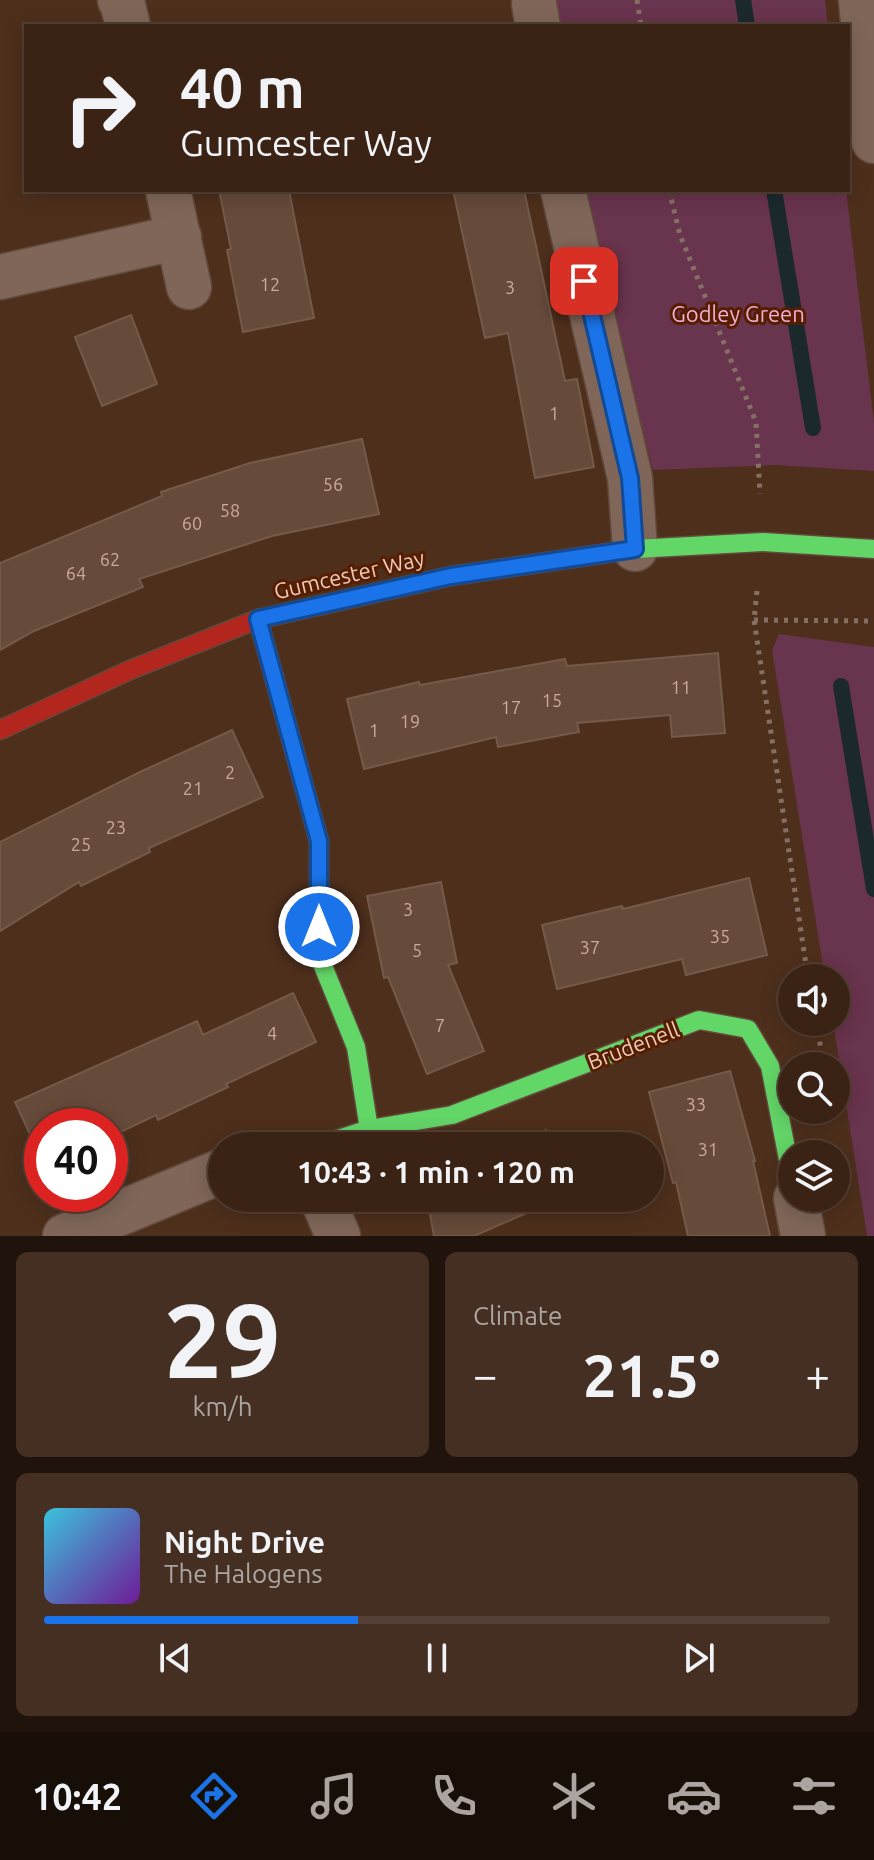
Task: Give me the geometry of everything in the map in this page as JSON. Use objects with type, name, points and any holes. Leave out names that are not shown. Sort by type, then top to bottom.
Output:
[{"type":"street","points":[[120,0],[127,24]]},
{"type":"street","points":[[861,1],[874,141]]},
{"type":"street","points":[[168,192],[189,287]]},
{"type":"street","points":[[563,192],[630,478],[635,549]]},
{"type":"street","points":[[0,277],[179,237]]},
{"type":"street","name":"Gumcester Way","points":[[0,730],[130,670],[258,619],[451,576],[635,549],[763,542],[874,549]]},
{"type":"street","points":[[258,619],[319,841],[319,956],[356,1047],[369,1129]]},
{"type":"street","name":"Brudenell","points":[[360,1132],[452,1115],[699,1020],[748,1029],[770,1066],[784,1140]]},
{"type":"street","points":[[65,1236],[208,1177]]},
{"type":"street","points":[[328,1212],[338,1236]]},
{"type":"street","points":[[799,1212],[803,1236]]},
{"type":"path","points":[[637,0],[641,24]]},
{"type":"path","points":[[669,192],[680,235],[756,422],[763,542],[754,620],[806,964]]},
{"type":"path","points":[[754,620],[874,621]]},
{"type":"path","points":[[819,1036],[822,1051]]},
{"type":"green space","points":[[547,0],[825,0],[828,24],[551,24]]},
{"type":"green space","name":"Godley Green","points":[[581,192],[846,192],[874,423],[874,471],[774,465],[653,470]]},
{"type":"green space","points":[[779,634],[874,647],[874,1236],[867,1236],[849,1124],[850,1052],[838,1052],[835,1036],[850,1036],[850,964],[823,964],[772,650]]},
{"type":"building","points":[[219,192],[289,192],[314,318],[243,332],[227,250],[231,249]]},
{"type":"building","points":[[453,192],[524,192],[565,381],[577,379],[594,467],[535,478],[508,333],[485,338]]},
{"type":"building","points":[[131,315],[157,384],[102,406],[75,337]]},
{"type":"building","points":[[362,439],[379,514],[272,536],[139,579],[143,587],[34,631],[0,650],[0,563],[162,496],[161,492],[250,463]]},
{"type":"building","points":[[718,653],[725,733],[672,737],[670,715],[577,723],[579,732],[498,747],[496,737],[364,769],[347,699],[419,682],[420,685],[565,659],[567,666]]},
{"type":"building","points":[[232,730],[263,797],[149,848],[150,852],[81,886],[79,882],[0,931],[0,842]]},
{"type":"building","points":[[749,878],[767,955],[686,975],[682,959],[557,989],[542,925]]},
{"type":"building","points":[[441,882],[457,963],[448,965],[484,1051],[427,1074],[388,977],[384,978],[367,896]]},
{"type":"building","points":[[293,993],[316,1042],[158,1120],[156,1115],[128,1128],[128,1108],[24,1108],[24,1121],[15,1102],[197,1021],[203,1035]]},
{"type":"building","points":[[730,1071],[755,1161],[770,1236],[688,1236],[676,1182],[673,1183],[664,1149],[664,1132],[660,1132],[649,1092]]},
{"type":"building","points":[[430,1212],[529,1212],[474,1236],[434,1236]]},
{"type":"waterway","points":[[743,0],[747,24]]},
{"type":"waterway","points":[[774,192],[813,428]]},
{"type":"waterway","points":[[841,686],[874,889]]},
{"type":"traffic: fast","points":[[268,617],[451,576],[635,549],[763,542],[874,549]]},
{"type":"traffic: fast","points":[[258,619],[319,841],[319,956],[356,1047],[369,1129]]},
{"type":"traffic: fast","points":[[360,1132],[452,1115],[699,1020],[748,1029],[770,1066],[784,1140]]},
{"type":"traffic: jam","points":[[0,730],[130,670],[268,617]]},
{"type":"route","points":[[319,927],[319,841],[258,619],[451,576],[635,549],[630,478],[584,281]]}]
